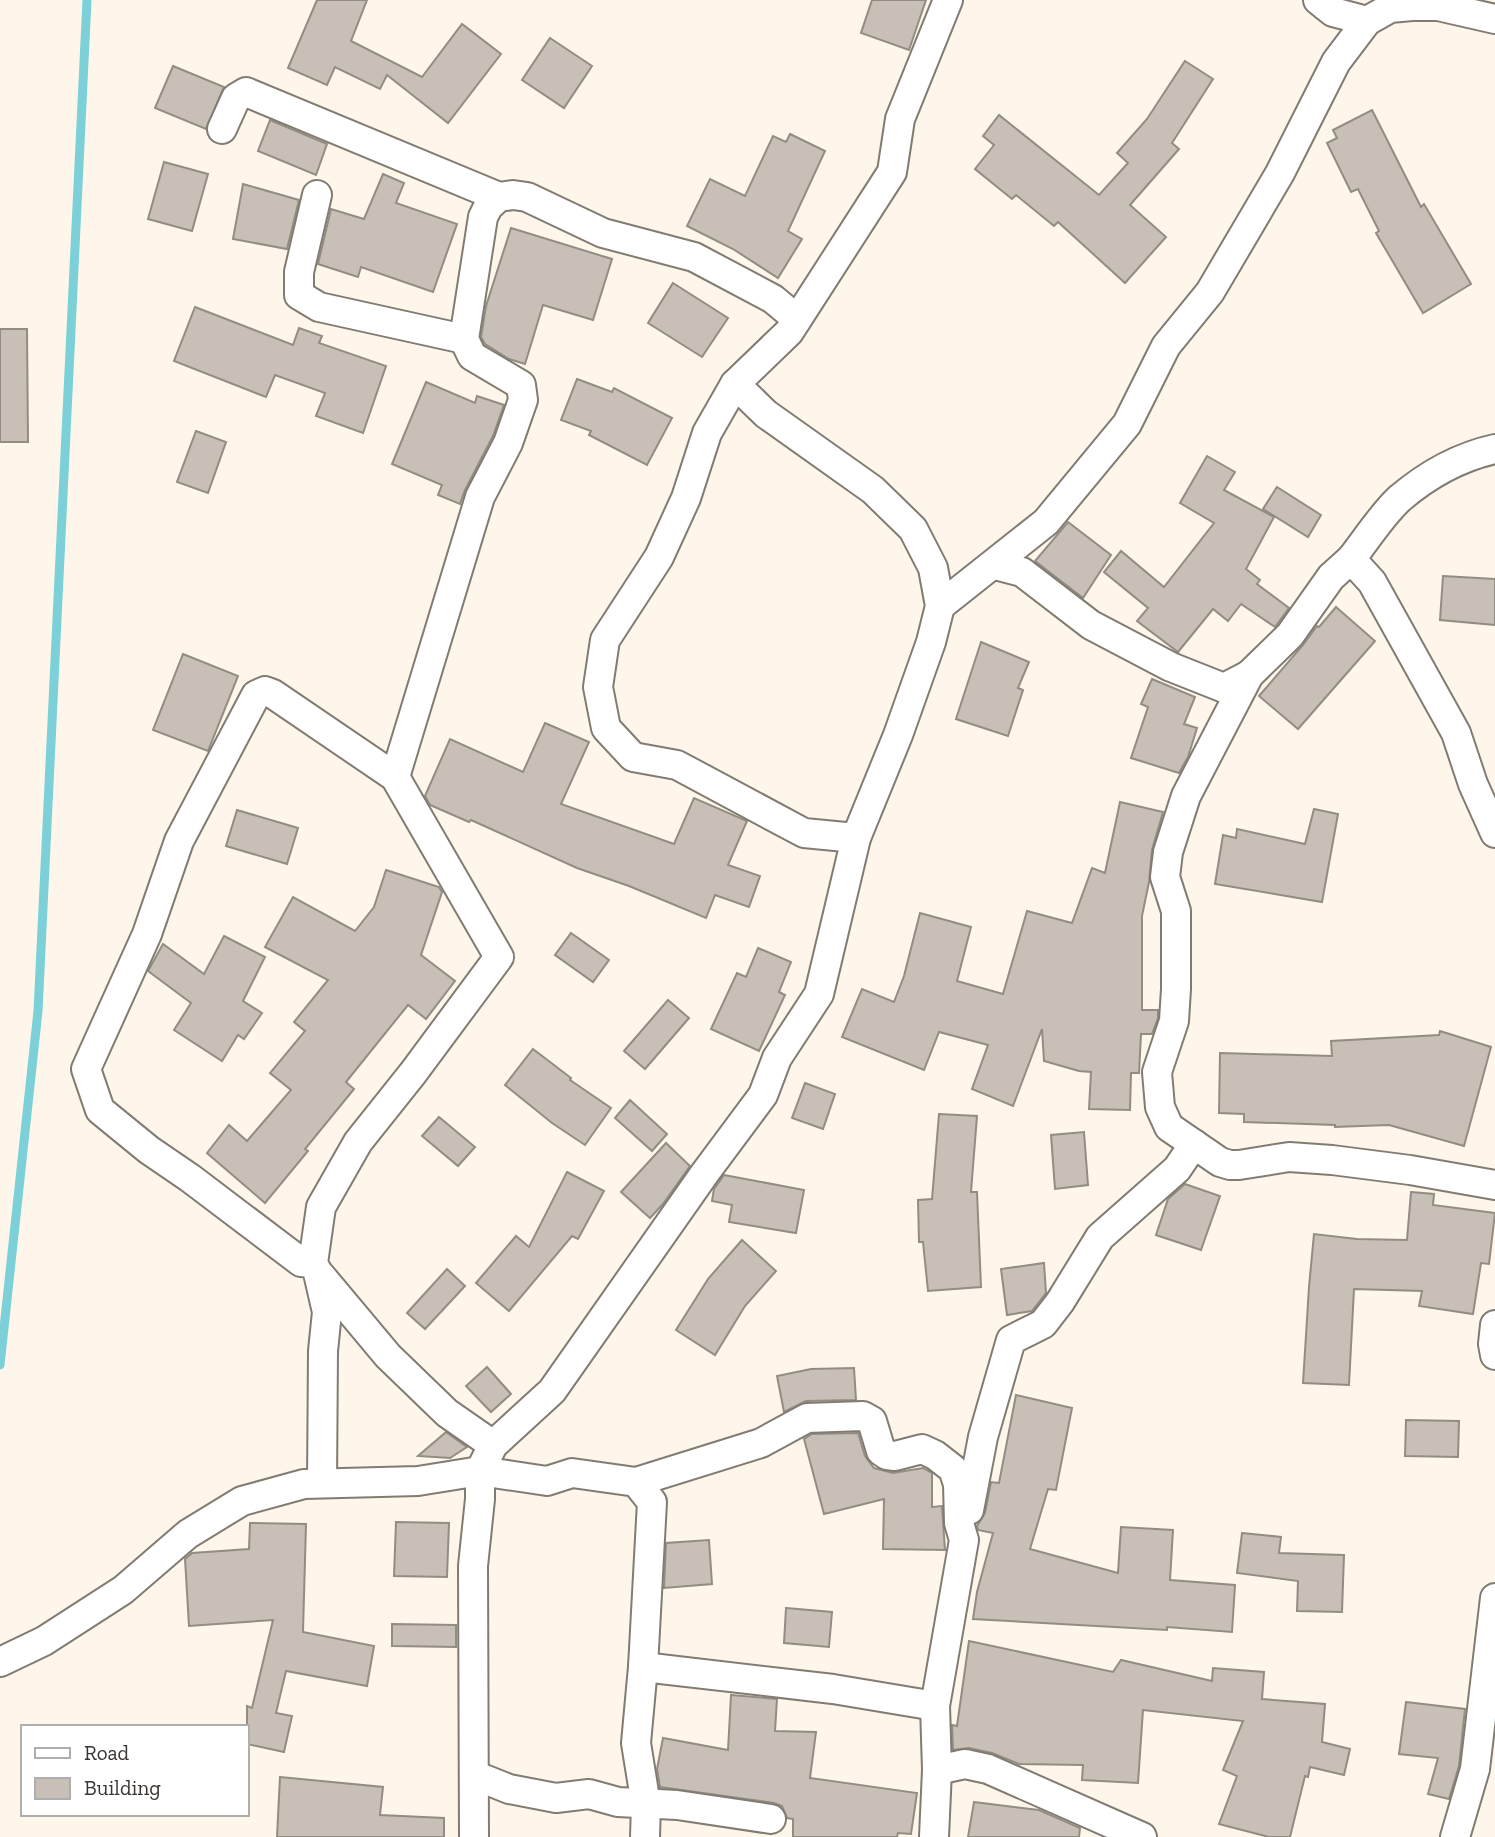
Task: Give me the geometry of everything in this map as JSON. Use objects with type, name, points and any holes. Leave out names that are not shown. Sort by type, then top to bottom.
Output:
[{"type":"street","points":[[856,838],[804,833],[677,765],[633,757],[606,728],[598,687],[605,640],[659,557],[686,498],[707,433],[735,384],[789,331],[892,172],[900,119],[948,0]]},
{"type":"street","points":[[1318,0],[1333,12],[1367,21]]},
{"type":"street","points":[[940,606],[1046,522],[1127,424],[1166,346],[1210,292],[1280,173],[1336,62],[1367,21],[1390,8],[1412,6],[1438,6],[1495,19]]},
{"type":"street","points":[[222,130],[236,98],[246,92],[499,197],[527,197],[603,233],[694,257],[773,299],[797,319]]},
{"type":"street","points":[[317,195],[299,272],[299,295],[319,307],[464,339]]},
{"type":"street","points":[[395,777],[480,497],[508,443],[523,400],[521,385],[472,356],[464,339],[483,217],[488,207],[499,197]]},
{"type":"street","points":[[474,1837],[473,1566],[480,1471],[493,1445],[552,1391],[763,1095],[777,1058],[819,994],[856,838],[898,735],[931,642],[940,606],[933,568],[913,530],[873,490],[766,414],[735,384]]},
{"type":"street","points":[[1495,449],[1470,454],[1437,471],[1398,500],[1351,559],[1331,577],[1290,635],[1249,676],[1186,796],[1168,852],[1165,877],[1176,911],[1176,989],[1174,1021],[1157,1072],[1160,1107],[1169,1126],[1220,1162],[1230,1165],[1289,1157],[1410,1170],[1495,1185]]},
{"type":"street","points":[[1351,559],[1372,582],[1456,733],[1495,833]]},
{"type":"street","points":[[995,565],[1021,572],[1091,625],[1171,667],[1224,688],[1249,676]]},
{"type":"street","points":[[322,1483],[323,1351],[327,1312],[316,1268],[321,1207],[358,1142],[499,957],[395,777],[265,691],[256,695],[179,841],[147,934],[86,1069],[100,1110],[149,1150],[301,1262],[316,1268],[388,1356],[447,1413],[493,1445]]},
{"type":"street","points":[[934,1837],[937,1770],[935,1706],[983,1437],[1011,1340],[1043,1324],[1060,1302],[1100,1237],[1177,1169],[1194,1144]]},
{"type":"street","points":[[1495,1325],[1495,1355]]},
{"type":"street","points":[[0,1662],[44,1641],[111,1597],[188,1534],[242,1501],[304,1484],[418,1481],[480,1471],[547,1481],[572,1473],[636,1482],[761,1443],[807,1418],[863,1416],[872,1421],[881,1451],[887,1455],[895,1456],[922,1449],[935,1454],[953,1469],[958,1485],[959,1523],[964,1540]]},
{"type":"street","points":[[636,1482],[652,1502],[636,1743],[646,1805],[645,1837]]},
{"type":"street","points":[[1455,1837],[1475,1769],[1495,1598]]},
{"type":"street","points":[[643,1667],[833,1689],[935,1706]]},
{"type":"street","points":[[937,1770],[965,1764],[988,1769],[1142,1837]]},
{"type":"street","points":[[474,1775],[509,1790],[556,1798],[589,1794],[618,1802],[677,1805],[771,1819]]},
{"type":"building","points":[[317,0],[367,0],[351,41],[422,77],[462,24],[501,54],[448,123],[387,75],[380,89],[335,67],[327,85],[288,68]]},
{"type":"building","points":[[872,0],[926,0],[909,50],[861,33]]},
{"type":"building","points":[[550,38],[592,66],[564,108],[522,80]]},
{"type":"building","points":[[1185,61],[1213,79],[1172,143],[1179,149],[1130,205],[1166,237],[1125,283],[1058,222],[1054,226],[1016,195],[1012,199],[975,169],[994,145],[983,136],[999,115],[1099,195],[1128,163],[1117,153],[1147,119]]},
{"type":"building","points":[[173,66],[224,87],[206,129],[155,108]]},
{"type":"building","points":[[1372,110],[1421,207],[1424,204],[1471,284],[1423,313],[1376,233],[1379,231],[1358,189],[1351,192],[1327,143],[1337,138],[1333,130]]},
{"type":"building","points":[[270,120],[327,144],[316,175],[258,151]]},
{"type":"building","points":[[790,134],[825,151],[788,231],[802,239],[778,278],[733,249],[687,226],[710,179],[745,196],[773,136],[786,142]]},
{"type":"building","points":[[164,162],[208,174],[192,231],[148,219]]},
{"type":"building","points":[[383,174],[404,183],[396,203],[457,224],[433,292],[361,267],[358,277],[318,264],[331,209],[364,219]]},
{"type":"building","points":[[243,184],[299,200],[287,249],[233,239]]},
{"type":"building","points":[[511,228],[612,259],[593,320],[543,305],[525,364],[509,359],[485,344],[481,337],[486,306]]},
{"type":"building","points":[[673,283],[728,318],[702,357],[648,323]]},
{"type":"building","points":[[195,307],[293,345],[299,328],[322,336],[319,343],[386,366],[363,433],[316,416],[325,393],[275,375],[266,397],[174,361]]},
{"type":"building","points":[[0,329],[27,329],[28,442],[0,442]]},
{"type":"building","points":[[577,379],[612,392],[614,388],[672,418],[647,465],[589,435],[591,431],[561,420]]},
{"type":"building","points":[[426,382],[475,403],[477,396],[504,405],[493,436],[460,504],[438,495],[442,485],[392,464]]},
{"type":"building","points":[[196,431],[226,442],[208,493],[177,482]]},
{"type":"building","points":[[1207,456],[1235,472],[1224,490],[1274,517],[1246,569],[1260,580],[1257,584],[1289,608],[1275,627],[1241,604],[1228,621],[1213,609],[1178,652],[1137,621],[1148,608],[1104,572],[1121,551],[1164,587],[1214,523],[1180,503]]},
{"type":"building","points":[[1277,487],[1321,515],[1308,537],[1263,509]]},
{"type":"building","points":[[1068,522],[1111,555],[1083,598],[1035,561]]},
{"type":"building","points":[[1443,576],[1495,579],[1495,625],[1440,620]]},
{"type":"building","points":[[1336,607],[1375,641],[1298,729],[1259,696]]},
{"type":"building","points":[[981,642],[1029,662],[1018,688],[1023,690],[1008,736],[956,719]]},
{"type":"building","points":[[183,654],[238,676],[208,751],[153,730]]},
{"type":"building","points":[[1152,679],[1195,697],[1184,724],[1197,728],[1188,757],[1179,773],[1131,758],[1148,707],[1141,704]]},
{"type":"building","points":[[545,723],[589,742],[561,804],[674,844],[694,798],[747,821],[728,865],[760,876],[749,907],[715,895],[706,918],[577,868],[471,820],[469,822],[430,805],[425,796],[450,739],[523,772]]},
{"type":"building","points":[[1120,802],[1163,812],[1152,850],[1142,916],[1142,1010],[1158,1010],[1158,1018],[1152,1034],[1141,1034],[1139,1073],[1131,1073],[1130,1110],[1089,1109],[1091,1072],[1044,1061],[1042,1029],[1013,1106],[972,1089],[988,1045],[939,1032],[924,1070],[842,1037],[862,989],[894,1002],[904,976],[920,913],[971,927],[957,981],[1003,994],[1027,911],[1072,923],[1092,868],[1105,873]]},
{"type":"building","points":[[1314,809],[1338,814],[1322,902],[1215,884],[1223,835],[1236,838],[1237,829],[1305,844]]},
{"type":"building","points":[[237,810],[298,828],[287,864],[226,846]]},
{"type":"building","points":[[386,870],[439,887],[442,892],[421,955],[455,981],[426,1019],[408,1005],[346,1082],[354,1089],[265,1203],[207,1153],[229,1125],[247,1141],[291,1090],[270,1073],[305,1031],[294,1022],[328,980],[265,947],[293,897],[355,931],[374,907]]},
{"type":"building","points":[[571,933],[609,960],[593,982],[555,955]]},
{"type":"building","points":[[224,936],[265,957],[243,1001],[262,1013],[244,1039],[238,1035],[222,1061],[174,1030],[191,1003],[148,971],[163,944],[204,974]]},
{"type":"building","points":[[758,948],[791,962],[779,992],[785,995],[759,1051],[711,1029],[737,973],[746,977]]},
{"type":"building","points":[[668,1000],[689,1018],[645,1069],[624,1051]]},
{"type":"building","points":[[1440,1031],[1491,1047],[1464,1146],[1389,1125],[1335,1127],[1244,1122],[1244,1114],[1219,1113],[1220,1053],[1332,1056],[1331,1041],[1439,1035]]},
{"type":"building","points":[[533,1049],[571,1078],[570,1080],[611,1108],[585,1145],[552,1123],[505,1085]]},
{"type":"building","points":[[805,1083],[835,1094],[823,1129],[792,1118]]},
{"type":"building","points":[[630,1100],[667,1134],[652,1151],[615,1118]]},
{"type":"building","points":[[939,1114],[977,1116],[971,1192],[977,1192],[981,1287],[928,1291],[923,1242],[919,1242],[918,1200],[932,1199]]},
{"type":"building","points":[[439,1117],[475,1147],[458,1166],[422,1136]]},
{"type":"building","points":[[1084,1132],[1088,1185],[1055,1189],[1051,1135]]},
{"type":"building","points":[[666,1143],[690,1166],[650,1218],[621,1192]]},
{"type":"building","points":[[567,1172],[604,1191],[578,1239],[572,1236],[509,1311],[476,1283],[516,1236],[529,1247]]},
{"type":"building","points":[[724,1175],[804,1190],[796,1233],[729,1222],[732,1205],[712,1201],[714,1189]]},
{"type":"building","points":[[1185,1184],[1220,1196],[1201,1250],[1156,1235],[1168,1199]]},
{"type":"building","points":[[1411,1192],[1434,1194],[1433,1205],[1495,1213],[1489,1264],[1481,1263],[1473,1314],[1419,1306],[1422,1291],[1354,1289],[1349,1385],[1303,1383],[1314,1234],[1357,1239],[1407,1240]]},
{"type":"building","points":[[742,1240],[776,1271],[745,1306],[715,1355],[676,1330],[708,1279]]},
{"type":"building","points":[[1044,1263],[1046,1293],[1032,1311],[1007,1315],[1001,1269]]},
{"type":"building","points":[[447,1269],[465,1286],[425,1329],[407,1313]]},
{"type":"building","points":[[487,1367],[511,1394],[491,1412],[466,1386]]},
{"type":"building","points":[[854,1368],[856,1400],[806,1401],[784,1412],[777,1376],[811,1369]]},
{"type":"building","points":[[1016,1395],[1072,1408],[1056,1490],[1048,1489],[1030,1549],[1118,1573],[1121,1527],[1173,1530],[1170,1580],[1235,1585],[1232,1632],[973,1619],[977,1592],[993,1533],[978,1530],[977,1526],[985,1513],[991,1482],[999,1483]]},
{"type":"building","points":[[1406,1420],[1459,1421],[1458,1457],[1405,1456]]},
{"type":"building","points":[[446,1432],[467,1447],[450,1458],[418,1456]]},
{"type":"building","points":[[858,1433],[865,1456],[874,1468],[893,1473],[923,1468],[932,1473],[932,1507],[942,1506],[945,1550],[883,1549],[884,1499],[824,1514],[804,1439],[812,1434]]},
{"type":"building","points":[[396,1522],[449,1523],[447,1577],[394,1576]]},
{"type":"building","points":[[250,1523],[306,1524],[303,1632],[374,1646],[367,1686],[286,1671],[276,1713],[292,1716],[284,1752],[248,1744],[247,1706],[252,1708],[273,1620],[189,1626],[185,1559],[192,1553],[249,1549]]},
{"type":"building","points":[[1242,1533],[1281,1537],[1279,1553],[1344,1555],[1342,1612],[1297,1611],[1298,1581],[1237,1573]]},
{"type":"building","points":[[709,1540],[712,1584],[664,1588],[666,1543]]},
{"type":"building","points":[[786,1608],[832,1612],[829,1647],[784,1643]]},
{"type":"building","points":[[392,1624],[456,1625],[456,1647],[392,1646]]},
{"type":"building","points":[[969,1641],[1113,1672],[1121,1660],[1212,1681],[1213,1668],[1264,1672],[1262,1699],[1325,1704],[1322,1742],[1350,1749],[1344,1775],[1310,1767],[1308,1777],[1305,1776],[1290,1837],[1269,1837],[1219,1824],[1237,1776],[1223,1770],[1243,1721],[1143,1710],[1138,1783],[1082,1780],[1083,1765],[1019,1764],[992,1753],[969,1748],[953,1750],[952,1725],[957,1726]]},
{"type":"building","points":[[731,1695],[777,1699],[775,1731],[816,1732],[810,1778],[917,1793],[911,1834],[898,1833],[897,1837],[793,1837],[793,1819],[787,1818],[782,1806],[660,1787],[657,1769],[663,1738],[728,1750]]},
{"type":"building","points":[[1406,1702],[1465,1709],[1459,1766],[1449,1799],[1428,1794],[1438,1758],[1399,1754]]},
{"type":"building","points":[[280,1777],[383,1787],[380,1815],[444,1818],[444,1837],[277,1837]]},
{"type":"building","points":[[974,1802],[1039,1810],[1080,1828],[1079,1837],[968,1837]]},
{"type":"waterway","points":[[0,1365],[38,1011],[87,0]]}]
